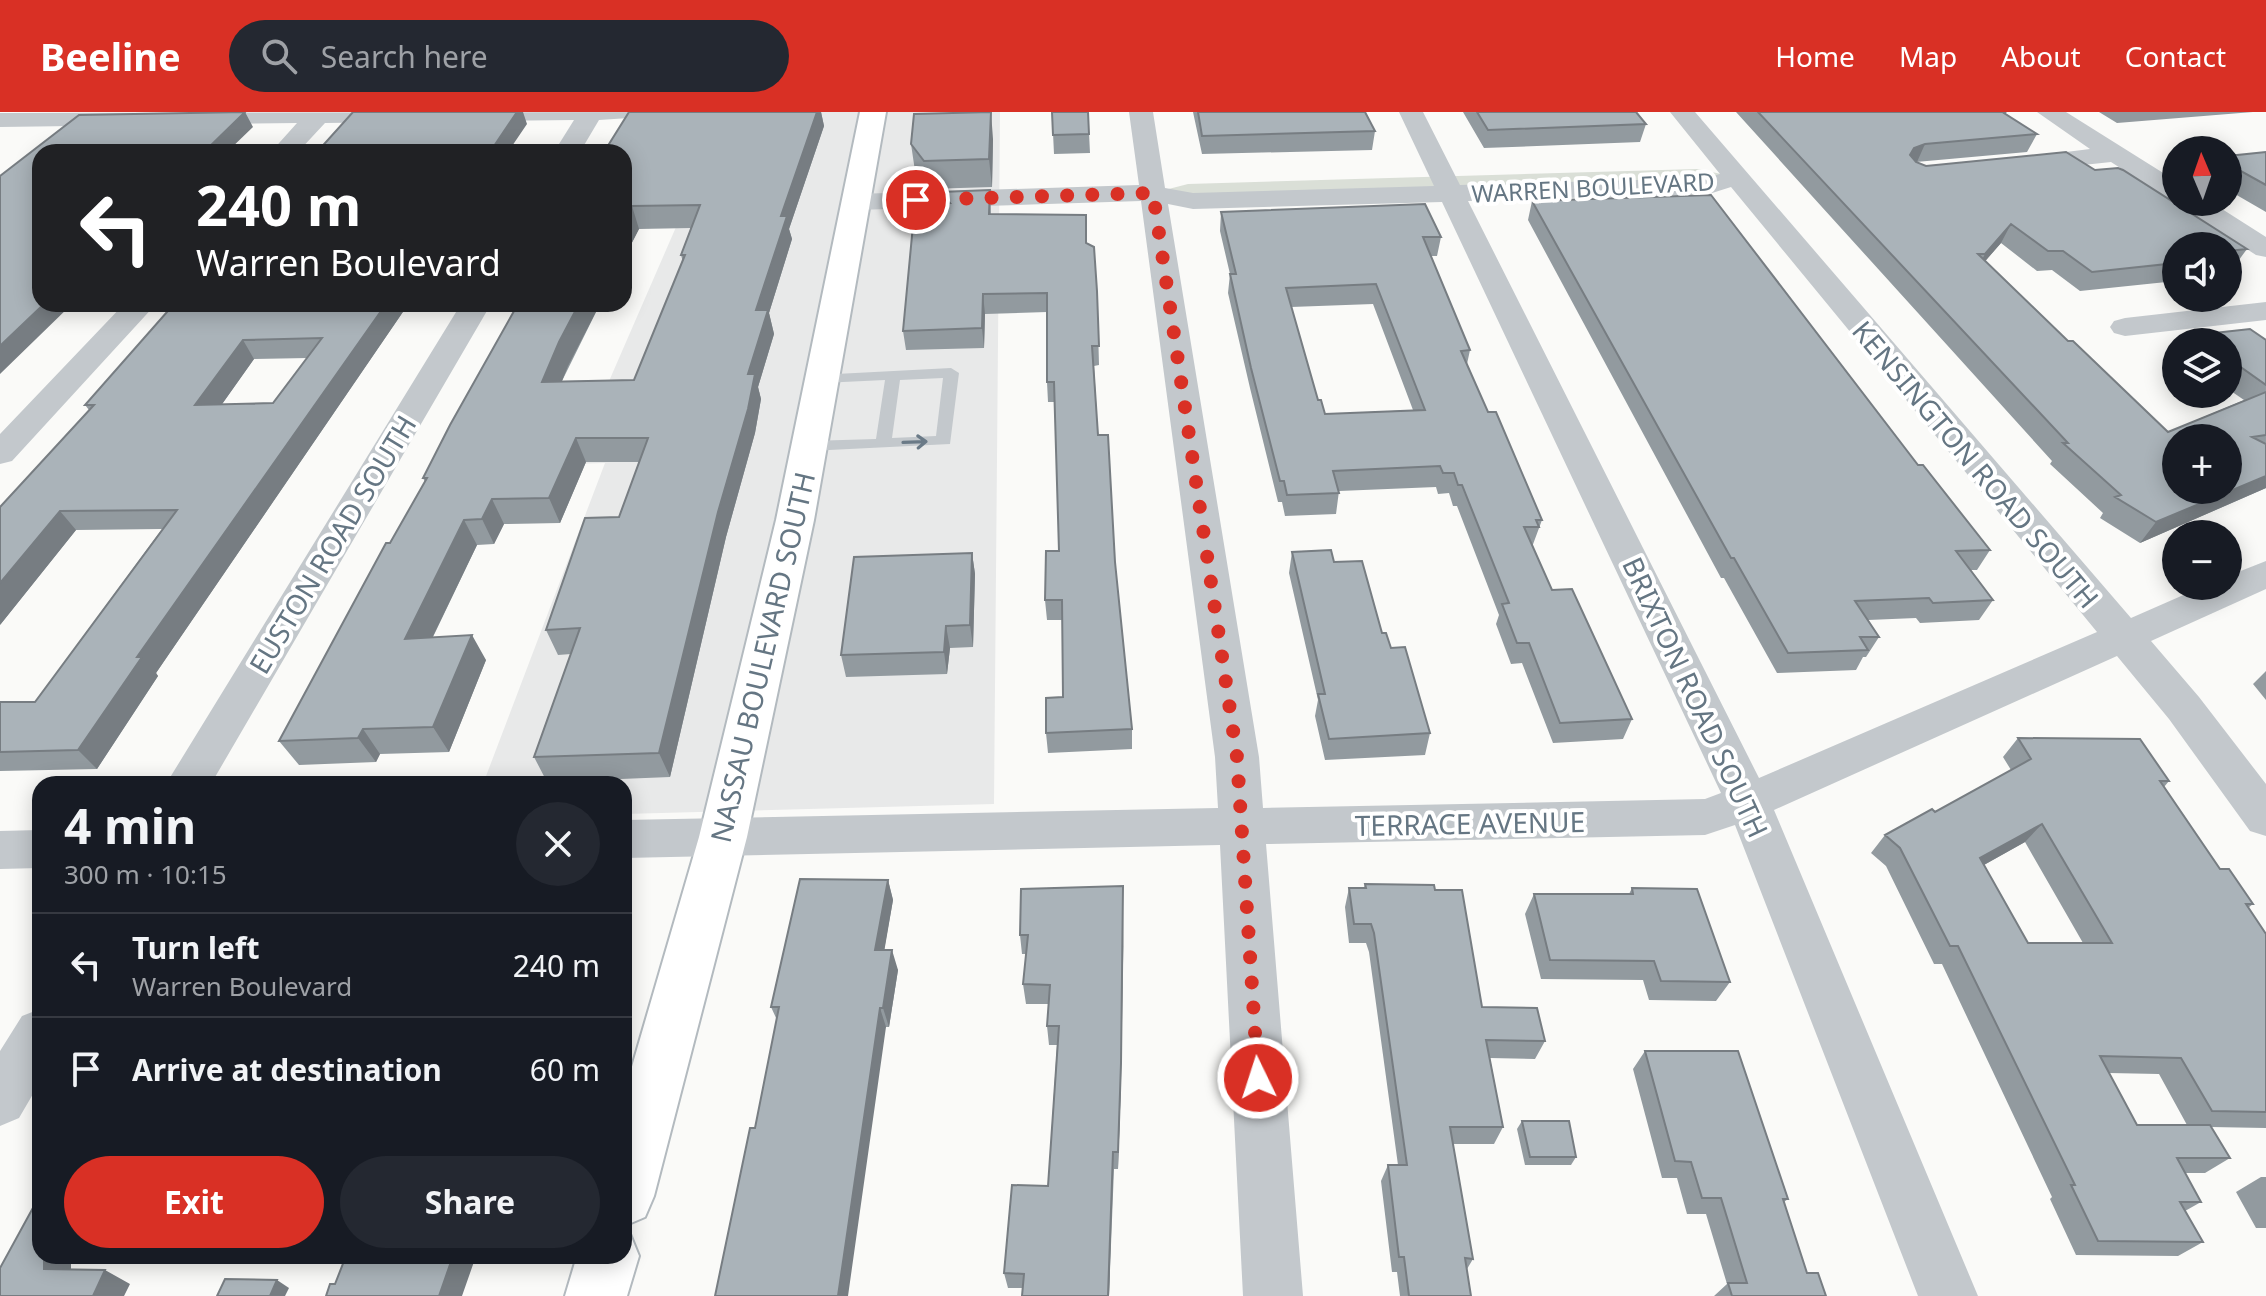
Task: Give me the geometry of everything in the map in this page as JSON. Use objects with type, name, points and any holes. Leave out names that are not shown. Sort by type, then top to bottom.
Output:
[{"type":"main road","name":"NASSAU BOULEVARD SOUTH","points":[[632,1167],[723,837],[809,446],[873,112]]},
{"type":"main road","points":[[596,1296],[606,1264]]},
{"type":"street","points":[[572,144],[591,112]]},
{"type":"street","points":[[0,120],[47,116],[636,112]]},
{"type":"street","points":[[1141,112],[1237,757],[1273,1296]]},
{"type":"street","name":"BRIXTON ROAD SOUTH","points":[[1411,112],[1748,802],[1948,1296]]},
{"type":"street","name":"KENSINGTON ROAD SOUTH","points":[[1682,112],[2184,708],[2266,818]]},
{"type":"street","points":[[2049,112],[2162,183]]},
{"type":"street","points":[[292,144],[320,114]]},
{"type":"street","points":[[10,144],[47,116]]},
{"type":"street","points":[[1994,166],[2116,154]]},
{"type":"street","name":"WARREN BOULEVARD","points":[[856,202],[1153,193],[1193,201],[1447,185],[1709,186],[1736,177]]},
{"type":"street","points":[[2214,216],[2266,249]]},
{"type":"street","points":[[2125,327],[2266,311]]},
{"type":"street","points":[[0,454],[133,312]]},
{"type":"street","name":"EUSTON ROAD SOUTH","points":[[193,776],[471,312]]},
{"type":"street","name":"TERRACE AVENUE","points":[[632,839],[1705,817],[1748,802],[2266,574]]},
{"type":"street","points":[[0,850],[32,849]]},
{"type":"street","points":[[0,1100],[32,1046]]},
{"type":"lane","points":[[809,446],[944,441],[951,373],[822,378]]},
{"type":"lane","points":[[883,444],[893,375]]},
{"type":"shaded area","points":[[726,112],[1000,112],[994,804],[632,814],[632,776],[486,776],[605,463],[573,464]]},
{"type":"shaded area","points":[[1697,169],[1736,177],[1452,194],[1153,193],[1188,184]]},
{"type":"building","points":[[245,112],[212,144],[41,144],[79,115]]},
{"type":"building","points":[[353,112],[517,112],[495,144],[324,144]]},
{"type":"building","points":[[629,112],[817,112],[781,216],[787,216],[756,310],[768,310],[748,374],[755,374],[748,409],[718,512],[659,753],[534,757],[580,628],[546,630],[585,518],[619,517],[648,438],[576,438],[549,498],[492,499],[482,519],[464,520],[405,639],[472,635],[433,727],[363,729],[358,738],[279,741],[386,543],[390,543],[427,478],[423,478],[450,425],[514,312],[575,312],[542,382],[634,380],[685,255],[681,255],[700,205],[632,206],[632,144],[609,144]]},
{"type":"building","points":[[991,112],[989,159],[924,161],[911,144],[914,114]]},
{"type":"building","points":[[1052,112],[1088,112],[1089,134],[1053,135]]},
{"type":"building","points":[[1198,112],[1365,112],[1375,131],[1202,136]]},
{"type":"building","points":[[1477,112],[1636,112],[1646,124],[1488,130]]},
{"type":"building","points":[[1758,112],[2005,112],[2037,134],[1925,144],[1914,148],[1910,155],[1926,166],[2066,152],[2095,170],[2123,170],[2162,195],[2162,216],[2195,216],[2220,232],[2162,232],[2162,264],[2092,272],[2063,251],[2048,251],[2011,224],[1985,254],[1978,254],[2162,426],[2162,504],[2199,504],[2156,522],[2115,497],[2121,495],[2063,443],[2068,443]]},
{"type":"building","points":[[32,151],[32,312],[36,312],[0,346],[0,176]]},
{"type":"building","points":[[2266,152],[2266,185],[2242,172],[2242,155]]},
{"type":"building","points":[[990,190],[989,214],[1086,215],[1086,243],[1094,247],[1097,291],[1099,346],[1092,346],[1098,435],[1108,435],[1115,562],[1132,729],[1046,733],[1046,698],[1063,697],[1062,600],[1045,600],[1046,551],[1059,551],[1054,382],[1047,382],[1047,293],[983,294],[982,328],[903,331],[915,204],[950,203],[941,192]]},
{"type":"building","points":[[1711,195],[1918,465],[1923,465],[1990,550],[1956,551],[1993,600],[1933,603],[1929,598],[1855,601],[1879,637],[1860,637],[1868,650],[1788,653],[1734,558],[1731,558],[1532,201]]},
{"type":"building","points":[[1425,204],[1441,237],[1423,237],[1470,350],[1461,351],[1488,412],[1496,412],[1542,520],[1536,520],[1539,527],[1524,527],[1552,590],[1572,589],[1632,719],[1560,723],[1529,643],[1517,643],[1502,604],[1509,603],[1462,485],[1458,485],[1454,473],[1443,473],[1440,466],[1333,471],[1339,493],[1287,495],[1284,481],[1280,481],[1251,368],[1230,274],[1236,274],[1221,212]],"holes":[[[1376,284],[1425,410],[1325,414],[1321,400],[1318,400],[1286,288]]]},
{"type":"building","points":[[167,312],[380,312],[137,657],[142,657],[78,750],[0,752],[0,702],[35,702],[177,510],[60,511],[0,583],[0,507],[94,405],[85,405]],"holes":[[[322,338],[273,403],[195,405],[243,340]]]},
{"type":"building","points":[[2250,329],[2266,340],[2266,385],[2242,368],[2242,330]]},
{"type":"building","points":[[2266,392],[2266,435],[2252,437],[2266,444],[2266,476],[2242,486],[2242,424],[2188,424],[2227,408],[2242,408],[2242,402]]},
{"type":"building","points":[[1331,550],[1334,562],[1362,561],[1382,633],[1386,633],[1391,648],[1405,647],[1430,733],[1329,739],[1318,694],[1325,694],[1292,552]]},
{"type":"building","points":[[972,553],[970,625],[946,626],[944,652],[841,655],[854,557]]},
{"type":"building","points":[[2018,738],[2140,739],[2169,781],[2160,781],[2220,869],[2229,869],[2253,904],[2246,904],[2266,934],[2266,1112],[2212,1111],[2181,1058],[2100,1056],[2137,1125],[2210,1125],[2230,1158],[2177,1158],[2201,1202],[2180,1202],[2203,1242],[2098,1241],[2071,1185],[2075,1185],[1958,946],[1950,946],[1900,848],[1885,835],[1932,809],[1935,812],[2031,759]],"holes":[[[2042,824],[2112,943],[2028,943],[1980,858]]]},
{"type":"building","points":[[800,879],[888,880],[875,950],[892,950],[883,1008],[880,1008],[838,1296],[715,1296],[750,1128],[755,1128],[779,1007],[771,1007]]},
{"type":"building","points":[[1365,884],[1434,885],[1435,890],[1462,890],[1482,1007],[1537,1008],[1545,1041],[1486,1040],[1503,1127],[1450,1127],[1473,1259],[1465,1258],[1471,1296],[1409,1296],[1404,1257],[1399,1257],[1388,1165],[1407,1165],[1374,933],[1371,924],[1354,924],[1349,888],[1366,888]]},
{"type":"building","points":[[1123,886],[1118,1152],[1113,1152],[1108,1296],[1022,1296],[1024,1274],[1004,1273],[1012,1185],[1048,1186],[1059,1026],[1047,1026],[1050,985],[1023,984],[1028,935],[1020,935],[1021,889]]},
{"type":"building","points":[[1632,888],[1697,889],[1730,982],[1661,981],[1654,961],[1550,960],[1534,894],[1633,894]]},
{"type":"building","points":[[1645,1051],[1738,1051],[1788,1199],[1783,1199],[1807,1273],[1818,1273],[1826,1296],[1732,1296],[1728,1283],[1747,1283],[1721,1198],[1702,1198],[1691,1162],[1675,1161]]},
{"type":"building","points":[[1522,1121],[1569,1121],[1576,1157],[1530,1157]]},
{"type":"building","points":[[32,1210],[32,1264],[44,1264],[44,1269],[105,1270],[93,1296],[0,1296],[0,1268]]},
{"type":"building","points":[[343,1264],[450,1264],[439,1296],[326,1296],[330,1284],[335,1284]]},
{"type":"building","points":[[225,1279],[277,1280],[270,1296],[217,1296]]},
{"type":"route","points":[[916,200],[1153,193],[1237,757],[1258,1078]]}]
